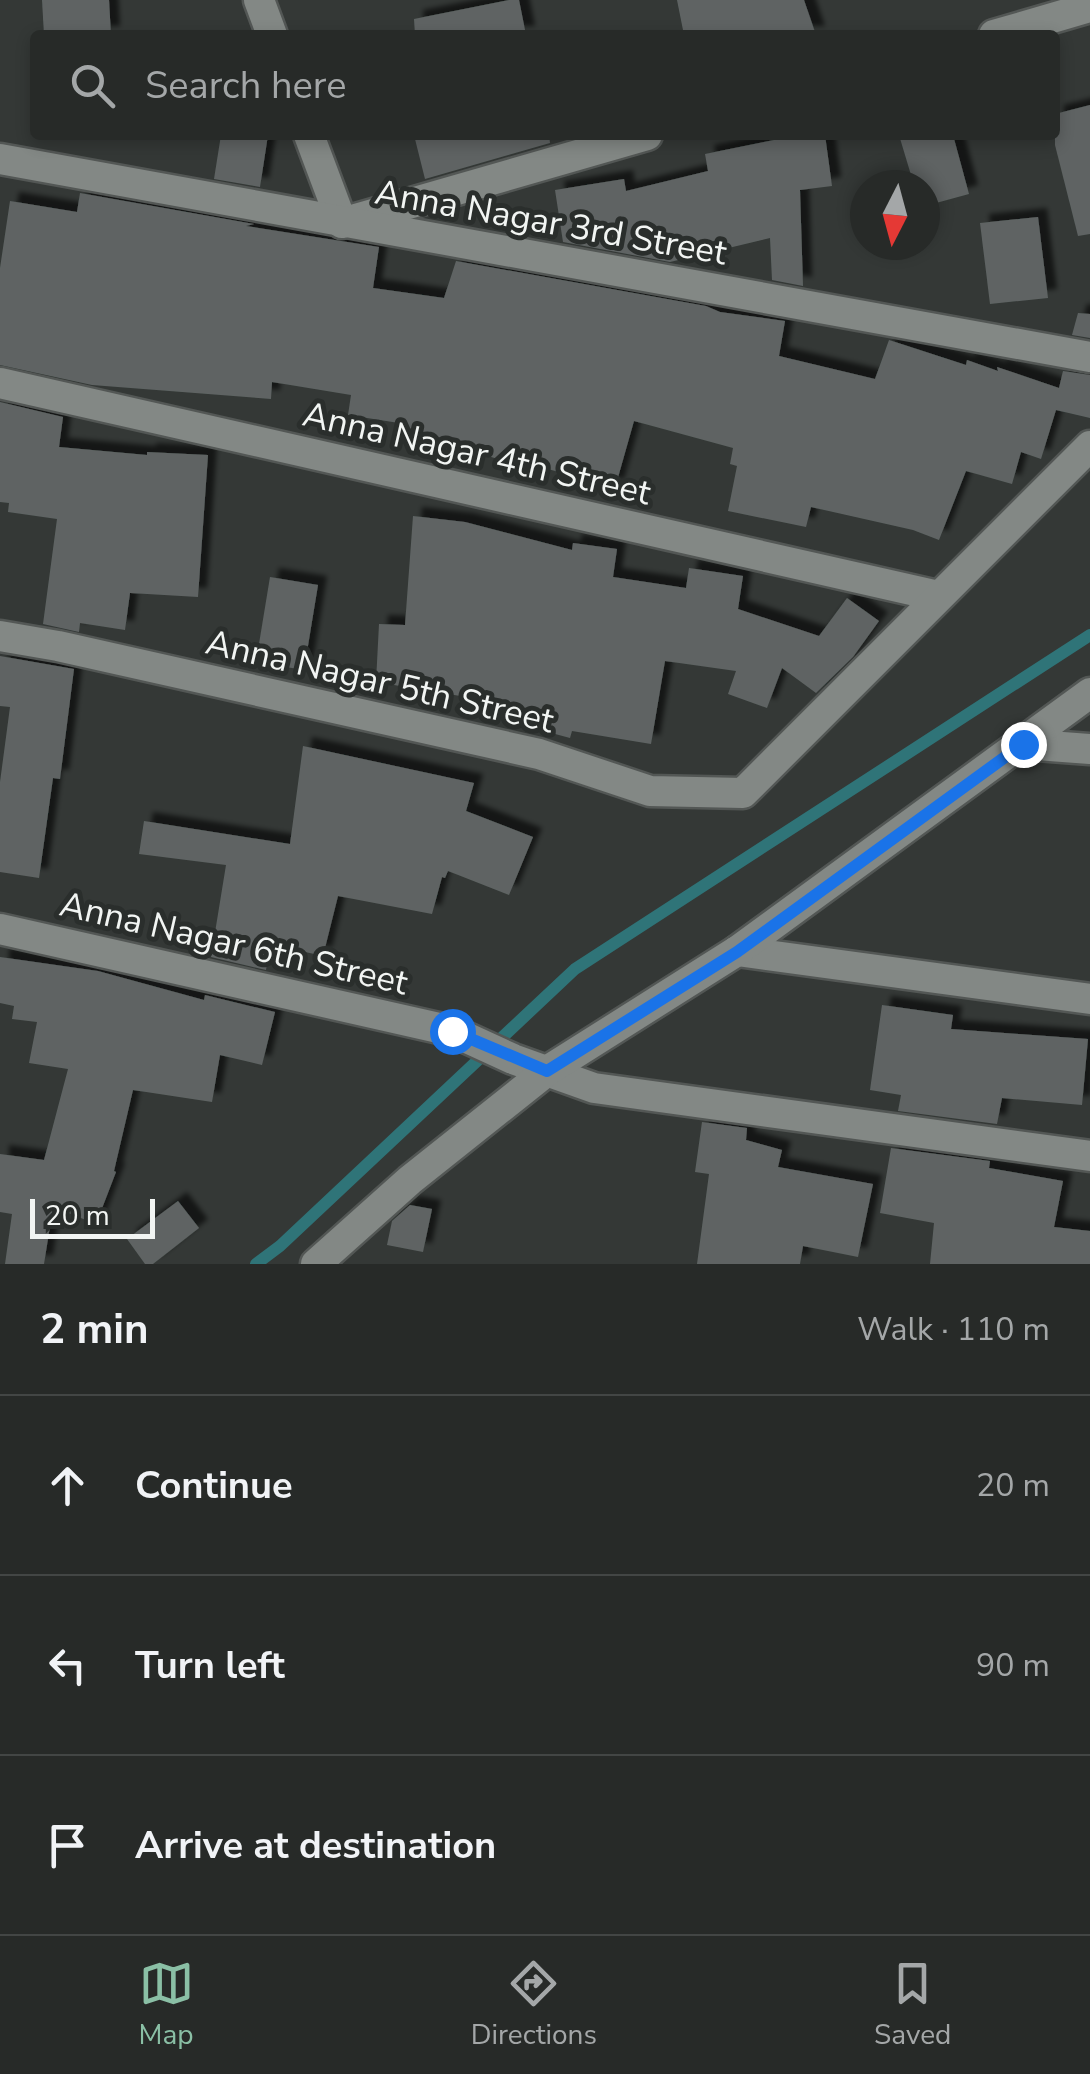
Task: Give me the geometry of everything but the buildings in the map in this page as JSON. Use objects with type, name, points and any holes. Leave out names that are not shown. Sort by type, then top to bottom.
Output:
[{"type":"street","points":[[259,0],[270,30]]},
{"type":"street","points":[[1011,30],[1090,7]]},
{"type":"street","points":[[312,140],[342,223],[630,140]]},
{"type":"street","name":"Anna Nagar 3rd Street","points":[[0,159],[1090,357]]},
{"type":"street","name":"Anna Nagar 4th Street","points":[[0,382],[938,596]]},
{"type":"street","points":[[938,596],[1090,446]]},
{"type":"street","name":"Anna Nagar 5th Street","points":[[0,636],[538,754],[650,791],[743,794],[938,596]]},
{"type":"street","points":[[316,1264],[410,1180],[547,1071],[737,952],[1090,693]]},
{"type":"street","points":[[1023,744],[1090,749]]},
{"type":"street","name":"Anna Nagar 6th Street","points":[[0,929],[452,1031],[594,1088],[1090,1156]]},
{"type":"street","points":[[737,952],[1090,999]]},
{"type":"waterway","points":[[256,1264],[280,1246],[575,969],[1090,635]]},
{"type":"route","points":[[452,1031],[547,1071],[737,952],[1023,744]]}]
